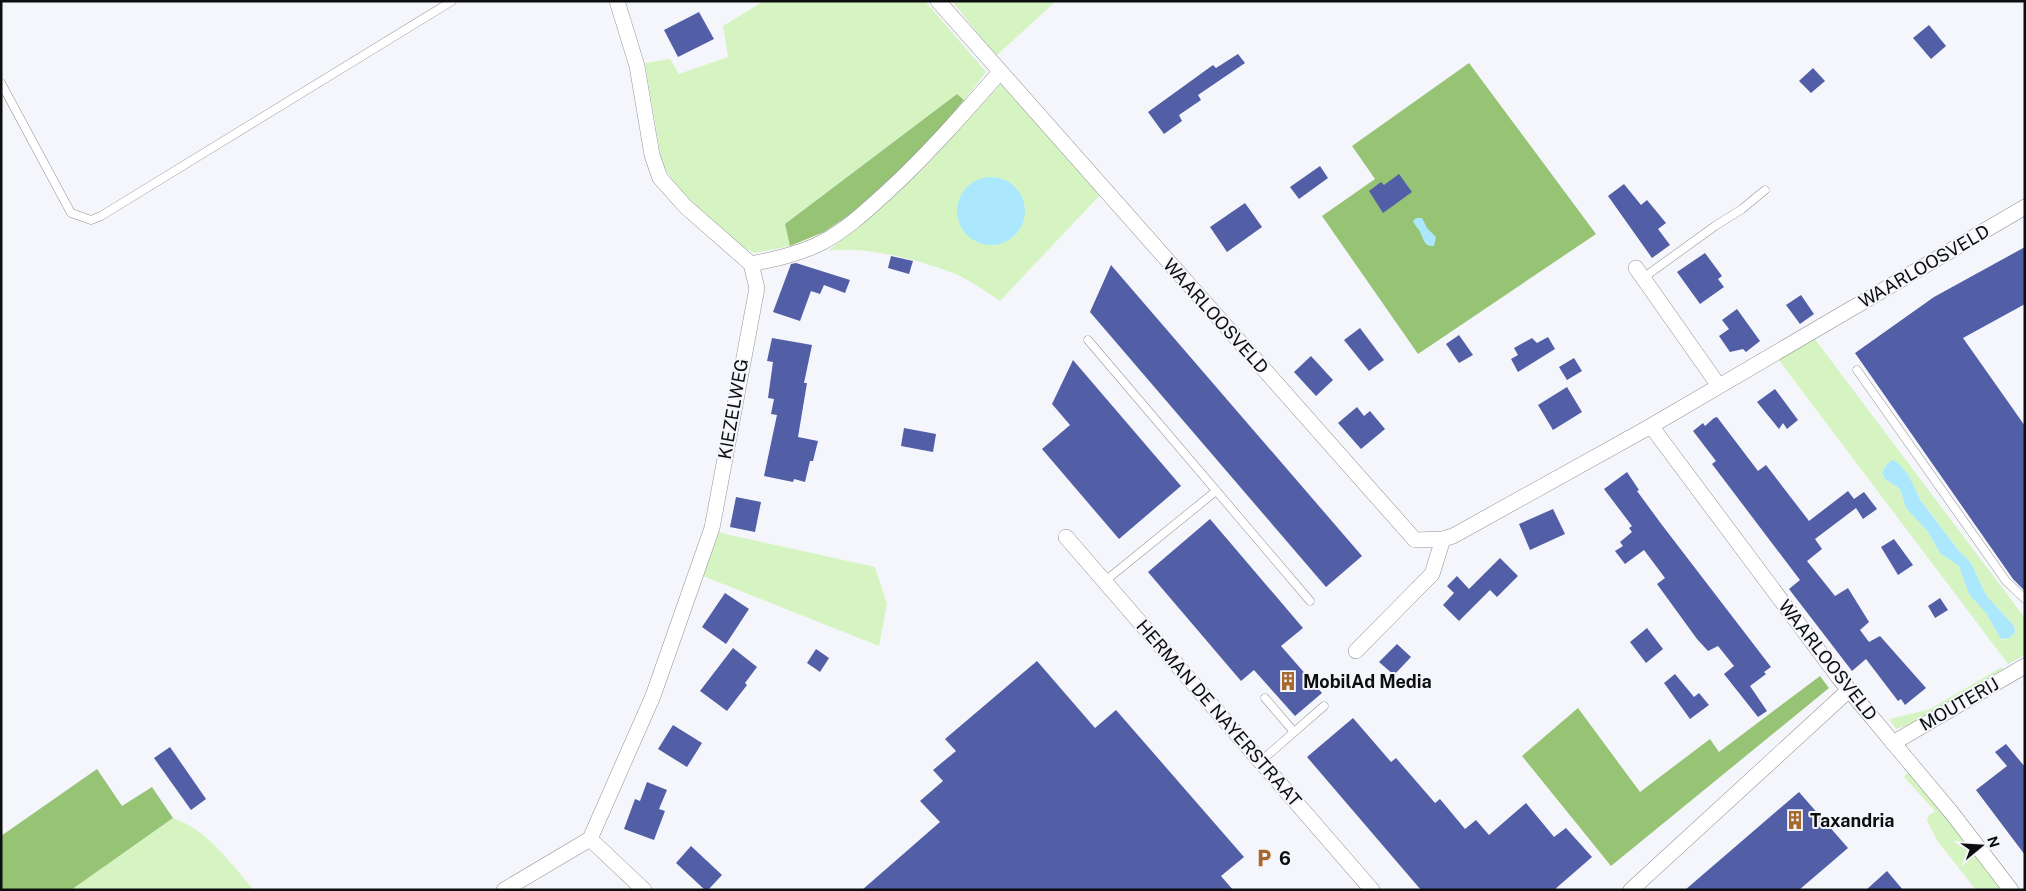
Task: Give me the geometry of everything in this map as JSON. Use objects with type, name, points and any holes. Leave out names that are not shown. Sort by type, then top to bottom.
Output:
[{"type":"street","points":[[617,1],[637,66],[652,155],[660,178],[686,207],[751,264],[789,256],[821,243],[854,223],[903,177],[959,119],[1000,72]]},
{"type":"street","name":"WAARLOOSVELD","points":[[938,1],[1415,540],[1442,539],[1453,536],[1652,426],[2025,207]]},
{"type":"street","name":"KIEZELWEG","points":[[590,839],[653,696],[712,528],[757,288],[751,264]]},
{"type":"street","points":[[1639,273],[1719,386]]},
{"type":"street","name":"WAARLOOSVELD","points":[[1652,426],[1849,690],[1951,812],[2011,890]]},
{"type":"street","name":"HERMAN DE NAYERSTRAAT","points":[[1066,537],[1372,890]]},
{"type":"street","points":[[1356,650],[1432,574],[1442,539]]},
{"type":"street","name":"MOUTERIJ","points":[[1892,743],[2025,666]]},
{"type":"street","points":[[1631,890],[1849,690]]},
{"type":"street","points":[[504,890],[590,839],[644,890]]},
{"type":"lane","points":[[1,83],[71,213],[91,220],[101,216],[452,1]]},
{"type":"lane","points":[[1639,273],[1742,209],[1765,190]]},
{"type":"lane","points":[[1088,340],[1310,602]]},
{"type":"lane","points":[[1857,370],[2006,581],[2025,599]]},
{"type":"lane","points":[[1105,581],[1216,491]]},
{"type":"lane","points":[[1264,698],[1294,732]]},
{"type":"lane","points":[[1261,761],[1324,706]]},
{"type":"green space","points":[[764,1],[925,1],[986,72],[964,100],[957,94],[785,224],[790,246],[755,253],[738,245],[677,188],[662,163],[645,63],[670,59],[679,74],[728,57],[723,26]]},
{"type":"green space","points":[[952,1],[1056,1],[996,56]]},
{"type":"green space","points":[[1469,63],[1596,234],[1418,354],[1322,216],[1375,179],[1352,146]]},
{"type":"green space","points":[[1001,84],[1100,195],[1000,301],[959,276],[924,263],[858,250],[828,251],[923,169]]},
{"type":"green space","points":[[957,94],[964,100],[925,147],[852,213],[824,232],[790,246],[785,224]]},
{"type":"green space","points":[[1811,334],[2025,618],[2025,655],[2008,664],[1775,355]],"holes":[[[1895,461],[1908,474],[1921,501],[1959,551],[1971,563],[1986,595],[2015,627],[2013,635],[2003,640],[2001,639],[1986,613],[1969,594],[1959,566],[1940,553],[1928,532],[1906,508],[1900,489],[1885,479],[1882,474],[1886,465]]]},
{"type":"green space","points":[[708,530],[875,567],[887,604],[879,646],[698,574]]},
{"type":"green space","points":[[2002,667],[2003,669],[1906,726],[1896,729],[1889,719],[1930,709]]},
{"type":"green space","points":[[1820,676],[1829,688],[1611,866],[1522,756],[1578,708],[1640,792],[1710,739],[1719,752]]},
{"type":"green space","points":[[97,769],[122,806],[152,787],[173,818],[71,890],[1,890],[1,836]]},
{"type":"green space","points":[[1908,772],[1942,810],[2003,890],[1976,890],[1936,839],[1927,820],[1929,815],[1935,811],[1904,777]]},
{"type":"green space","points":[[173,818],[186,823],[208,839],[254,890],[71,890]]},
{"type":"water","points":[[991,177],[1004,180],[1015,187],[1022,198],[1025,211],[1022,224],[1015,235],[1004,242],[991,245],[978,242],[967,235],[960,224],[957,211],[960,198],[967,187],[978,180]]},
{"type":"water","points":[[1416,218],[1422,218],[1427,228],[1436,237],[1434,246],[1428,245],[1425,242],[1413,221]]},
{"type":"water","points":[[1892,460],[1897,462],[1908,474],[1921,501],[1959,551],[1971,563],[1986,595],[2014,626],[2015,632],[2010,638],[2001,639],[1986,613],[1969,594],[1959,566],[1940,553],[1928,532],[1906,508],[1900,489],[1885,479],[1882,473],[1886,465]]},
{"type":"building","points":[[699,12],[714,39],[678,57],[664,30]]},
{"type":"building","points":[[1929,25],[1946,46],[1931,59],[1913,38]]},
{"type":"building","points":[[1238,54],[1245,63],[1198,95],[1201,100],[1179,115],[1182,121],[1164,134],[1148,112],[1213,65],[1216,68]]},
{"type":"building","points":[[1813,68],[1825,81],[1811,93],[1799,81]]},
{"type":"building","points":[[1320,166],[1328,178],[1299,199],[1290,187]]},
{"type":"building","points":[[1399,174],[1412,192],[1383,213],[1369,191],[1381,182],[1384,185]]},
{"type":"building","points":[[1624,184],[1641,205],[1647,200],[1666,223],[1658,229],[1670,245],[1652,258],[1608,196]]},
{"type":"building","points":[[1245,203],[1262,227],[1227,252],[1210,227]]},
{"type":"building","points":[[2025,247],[2025,304],[1963,338],[2025,426],[2025,591],[2013,579],[1855,353],[1934,297]]},
{"type":"building","points":[[1705,253],[1722,276],[1718,279],[1724,287],[1700,304],[1677,272]]},
{"type":"building","points":[[891,256],[913,261],[909,274],[888,268]]},
{"type":"building","points":[[796,263],[850,280],[845,293],[824,285],[820,294],[811,291],[800,321],[773,312],[791,264]]},
{"type":"building","points":[[1111,265],[1362,556],[1326,587],[1090,312]]},
{"type":"building","points":[[1801,295],[1814,314],[1800,324],[1786,305]]},
{"type":"building","points":[[1737,309],[1760,341],[1746,352],[1743,349],[1730,352],[1719,336],[1729,329],[1722,320]]},
{"type":"building","points":[[1360,328],[1384,360],[1369,371],[1344,340]]},
{"type":"building","points":[[1459,335],[1473,355],[1459,363],[1446,344]]},
{"type":"building","points":[[1548,337],[1555,349],[1518,372],[1511,359],[1518,355],[1514,348],[1532,338],[1537,343]]},
{"type":"building","points":[[772,338],[812,345],[804,383],[807,383],[798,437],[818,441],[813,461],[810,461],[805,482],[794,479],[793,482],[764,476],[777,415],[771,414],[774,399],[768,398],[773,362],[767,361]]},
{"type":"building","points":[[1311,356],[1333,380],[1316,396],[1294,372]]},
{"type":"building","points":[[1574,358],[1582,371],[1567,380],[1559,367]]},
{"type":"building","points":[[1073,360],[1181,486],[1119,539],[1042,449],[1070,425],[1052,404]]},
{"type":"building","points":[[1567,387],[1582,412],[1553,430],[1538,405]]},
{"type":"building","points":[[1775,389],[1798,420],[1787,429],[1783,423],[1779,429],[1757,402]]},
{"type":"building","points":[[1357,407],[1364,416],[1370,411],[1385,429],[1361,449],[1338,423]]},
{"type":"building","points":[[1717,417],[1758,471],[1766,465],[1809,521],[1848,491],[1854,499],[1864,492],[1877,509],[1863,519],[1856,508],[1815,539],[1822,549],[1807,561],[1835,596],[1848,588],[1869,622],[1860,630],[1869,642],[1880,636],[1926,688],[1905,705],[1901,699],[1898,701],[1866,659],[1852,671],[1789,589],[1800,580],[1712,464],[1716,461],[1693,431],[1703,423],[1705,426]]},
{"type":"building","points":[[904,428],[936,434],[933,452],[901,446]]},
{"type":"building","points":[[1627,472],[1639,490],[1637,491],[1662,525],[1771,667],[1764,672],[1766,674],[1750,686],[1767,711],[1758,717],[1724,674],[1734,666],[1718,646],[1708,651],[1697,639],[1657,584],[1665,578],[1644,550],[1625,564],[1615,551],[1623,546],[1620,542],[1632,532],[1629,528],[1632,526],[1604,489]]},
{"type":"building","points":[[736,497],[761,502],[755,532],[730,527]]},
{"type":"building","points":[[1553,509],[1565,534],[1530,550],[1519,524]]},
{"type":"building","points":[[1210,519],[1303,628],[1281,646],[1322,693],[1295,716],[1254,670],[1241,681],[1148,572]]},
{"type":"building","points":[[1894,539],[1913,565],[1898,575],[1881,547]]},
{"type":"building","points":[[1500,558],[1518,576],[1497,597],[1490,590],[1459,621],[1443,605],[1454,593],[1447,586],[1457,576],[1469,589]]},
{"type":"building","points":[[725,593],[749,609],[726,644],[702,627]]},
{"type":"building","points":[[1940,598],[1948,610],[1935,618],[1928,606]]},
{"type":"building","points":[[1647,628],[1663,649],[1646,663],[1630,642]]},
{"type":"building","points":[[1397,644],[1411,657],[1394,675],[1379,662]]},
{"type":"building","points":[[733,648],[757,667],[745,683],[747,685],[727,711],[700,691]]},
{"type":"building","points":[[816,649],[829,658],[820,672],[807,663]]},
{"type":"building","points":[[1037,661],[1095,728],[1116,710],[1244,857],[1221,876],[1233,890],[862,890],[940,822],[920,801],[943,781],[933,770],[956,751],[945,739]]},
{"type":"building","points":[[1675,674],[1694,697],[1699,693],[1709,705],[1690,719],[1664,683]]},
{"type":"building","points":[[1353,718],[1391,762],[1396,758],[1435,803],[1440,799],[1465,829],[1476,820],[1489,835],[1526,803],[1554,837],[1566,828],[1592,857],[1554,890],[1421,890],[1307,757]]},
{"type":"building","points":[[673,725],[702,743],[687,767],[658,749]]},
{"type":"building","points":[[2006,744],[2025,767],[2025,855],[1976,790],[2007,766],[1995,752]]},
{"type":"building","points":[[170,747],[206,799],[191,810],[154,758]]},
{"type":"building","points":[[647,782],[667,790],[659,809],[665,811],[654,840],[624,829],[635,799],[640,801]]},
{"type":"building","name":"Taxandria","points":[[1799,792],[1848,848],[1799,890],[1685,890]]},
{"type":"building","points":[[691,846],[722,875],[708,890],[705,890],[676,863]]},
{"type":"building","points":[[1887,871],[1903,890],[1866,890]]},
{"type":"place","name":"MobilAd Media","points":[[1288,681]]},
{"type":"place","name":"Taxandria","points":[[1795,820]]},
{"type":"place","name":"6","points":[[1264,858]]}]
